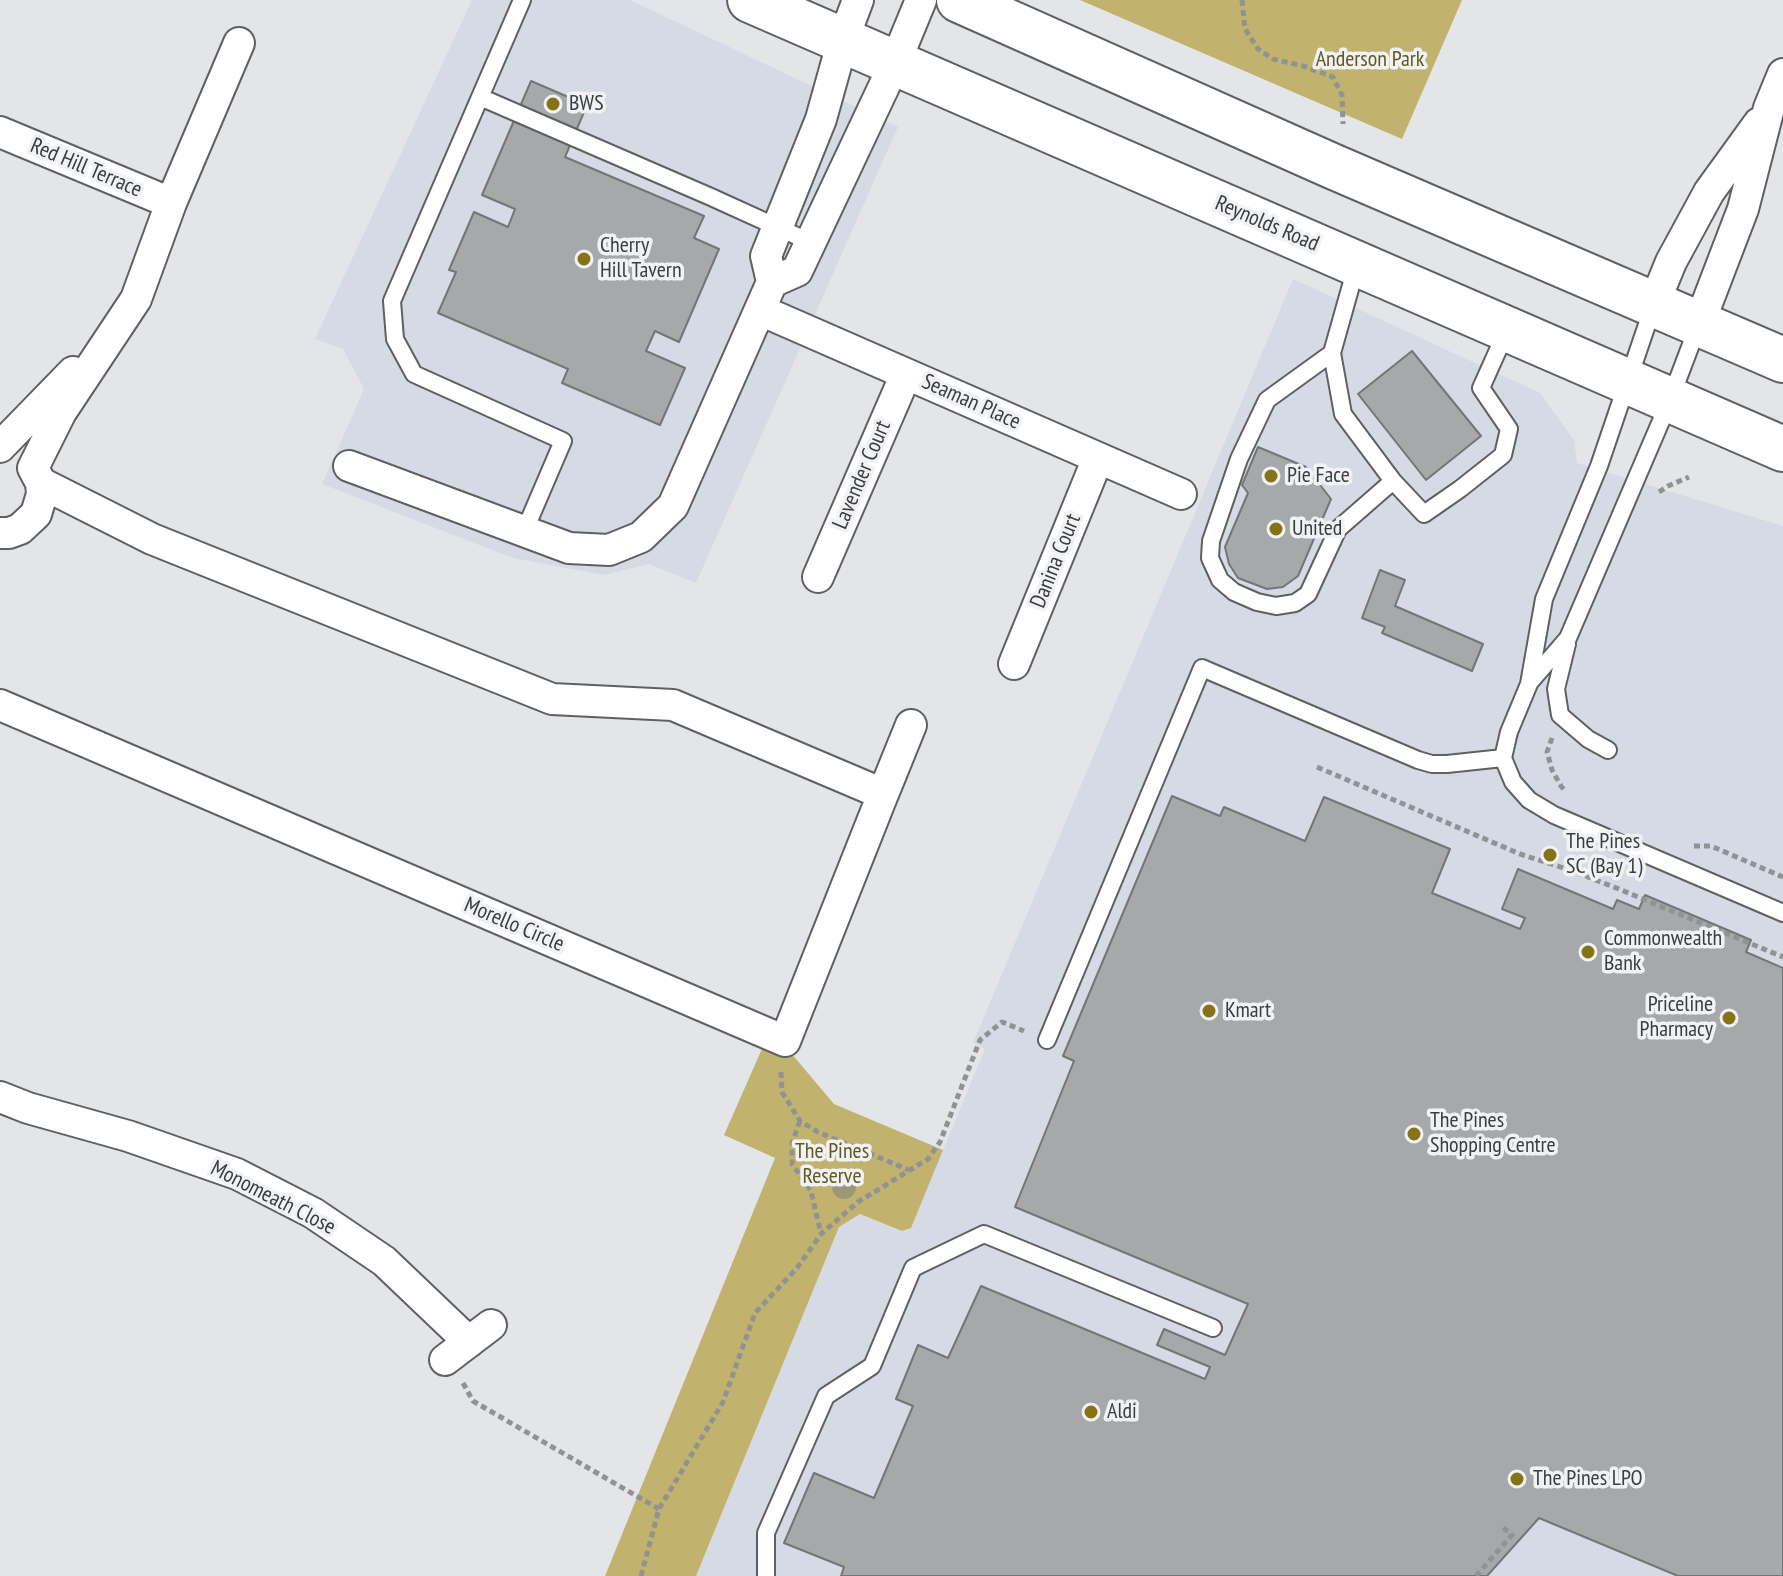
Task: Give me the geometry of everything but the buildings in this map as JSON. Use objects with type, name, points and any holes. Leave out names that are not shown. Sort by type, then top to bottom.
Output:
[{"type":"main road","name":"Reynolds Road","points":[[750,0],[1783,449]]},
{"type":"main road","points":[[959,0],[1332,166],[1783,360]]},
{"type":"street","points":[[349,466],[569,548],[609,550],[641,537],[673,506],[772,282],[766,256],[821,119],[843,40],[858,0]]},
{"type":"street","points":[[772,282],[797,271],[895,63],[921,0]]},
{"type":"street","points":[[10,532],[36,514],[42,494],[37,476],[61,412],[136,299],[171,203],[239,43]]},
{"type":"street","points":[[1699,324],[1743,209],[1769,108],[1783,74]]},
{"type":"street","points":[[1653,306],[1671,262],[1709,192],[1769,108]]},
{"type":"street","name":"Red Hill Terrace","points":[[0,132],[171,203]]},
{"type":"street","name":"Seaman Place","points":[[760,310],[1181,494]]},
{"type":"street","points":[[0,447],[69,375],[108,343]]},
{"type":"street","name":"Lavender Court","points":[[818,577],[906,374]]},
{"type":"street","points":[[0,453],[15,455],[37,476],[152,539],[552,699],[673,705],[883,794]]},
{"type":"street","name":"Danina Court","points":[[1014,664],[1098,458]]},
{"type":"street","points":[[10,532],[62,518],[152,539]]},
{"type":"street","name":"Morello Circle","points":[[0,705],[785,1041]]},
{"type":"street","points":[[785,1041],[911,725]]},
{"type":"street","name":"Monomeath Close","points":[[0,1097],[128,1136],[237,1174],[300,1207],[384,1261],[463,1346]]},
{"type":"lane","points":[[522,0],[392,301],[395,339],[414,374],[563,441],[524,532]]},
{"type":"lane","points":[[480,97],[810,242]]},
{"type":"lane","points":[[1358,263],[1332,353],[1343,414],[1393,481],[1424,514],[1503,455],[1509,429],[1481,388],[1508,329]]},
{"type":"lane","points":[[1653,306],[1599,466],[1544,599],[1529,684],[1509,732],[1503,758],[1513,782],[1529,800],[1554,815],[1783,913]]},
{"type":"lane","points":[[1608,750],[1588,739],[1560,715],[1556,689],[1568,638],[1670,400],[1699,324]]},
{"type":"lane","points":[[1332,353],[1267,400],[1239,459],[1211,541],[1210,558],[1220,580],[1234,592],[1257,602],[1276,606],[1295,603],[1308,594],[1338,529],[1393,481]]},
{"type":"lane","points":[[1529,684],[1568,638]]},
{"type":"lane","points":[[1047,1040],[1202,668],[1418,760],[1447,764],[1503,758]]},
{"type":"lane","points":[[766,1576],[766,1533],[826,1396],[872,1366],[913,1268],[984,1234],[1213,1328]]},
{"type":"path","points":[[1242,0],[1245,29],[1258,49],[1273,59],[1333,77],[1342,95],[1343,124]]},
{"type":"path","points":[[1658,493],[1689,477]]},
{"type":"path","points":[[1560,715],[1547,752],[1552,770],[1568,793]]},
{"type":"path","points":[[1317,767],[1520,854],[1607,884],[1783,957]]},
{"type":"path","points":[[1688,846],[1711,846],[1783,877]]},
{"type":"path","points":[[641,1576],[659,1509],[723,1402],[755,1313],[797,1268],[821,1234],[858,1202],[928,1159],[940,1142],[980,1040],[1002,1022],[1047,1040]]},
{"type":"path","points":[[785,1041],[782,1092],[800,1121],[818,1132],[910,1170]]},
{"type":"path","points":[[800,1121],[792,1143],[792,1164],[811,1191],[821,1234]]},
{"type":"path","points":[[463,1346],[473,1401],[659,1509]]},
{"type":"path","points":[[1476,1576],[1512,1535],[1501,1526]]},
{"type":"shaded area","points":[[472,0],[630,0],[898,127],[696,583],[649,564],[604,575],[513,558],[322,484],[364,389],[343,349],[315,339]]},
{"type":"shaded area","points":[[1293,279],[1540,393],[1574,440],[1577,463],[1783,526],[1783,1576],[696,1576],[839,1227],[860,1214],[902,1231],[911,1227],[985,1049],[973,1043]]},
{"type":"green space","name":"Anderson Park","points":[[1080,0],[1462,0],[1402,139]]},
{"type":"green space","name":"The Pines Reserve","points":[[765,1042],[791,1053],[834,1104],[943,1150],[911,1228],[902,1231],[860,1214],[839,1227],[696,1576],[605,1576],[775,1158],[724,1135]]},
{"type":"place","name":"BWS","points":[[553,104]]},
{"type":"place","name":"Cherry Hill Tavern","points":[[584,259]]},
{"type":"place","name":"Pie Face","points":[[1271,476]]},
{"type":"place","name":"United","points":[[1276,529]]},
{"type":"place","name":"The Pines SC (Bay 1)","points":[[1550,855]]},
{"type":"place","name":"Commonwealth Bank","points":[[1588,952]]},
{"type":"place","name":"Kmart","points":[[1209,1011]]},
{"type":"place","name":"Priceline Pharmacy","points":[[1729,1018]]},
{"type":"place","name":"The Pines Shopping Centre","points":[[1414,1134]]},
{"type":"place","name":"Aldi","points":[[1091,1412]]},
{"type":"place","name":"The Pines LPO","points":[[1517,1479]]}]
